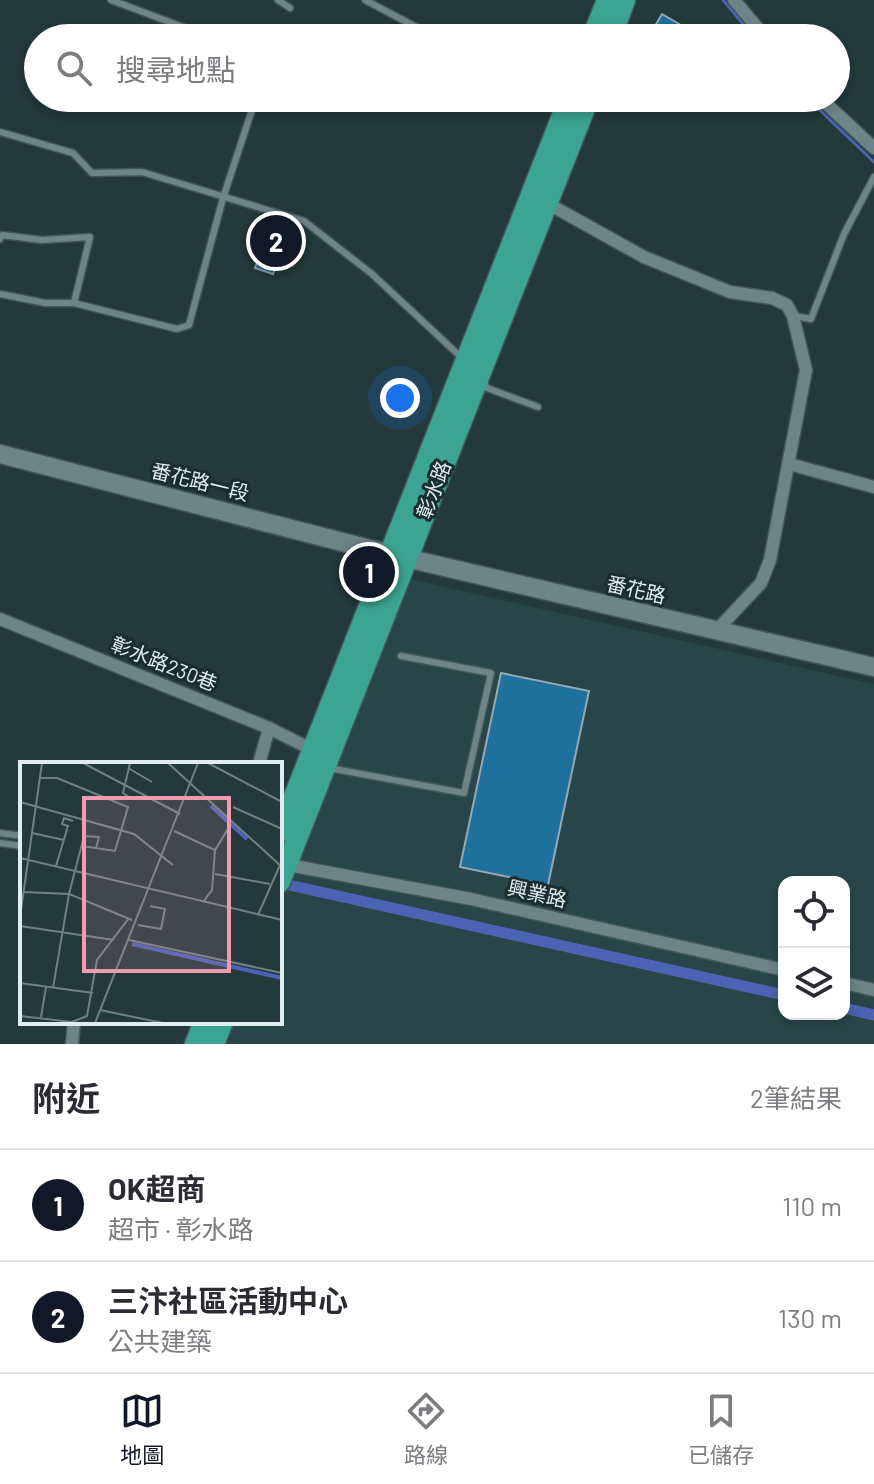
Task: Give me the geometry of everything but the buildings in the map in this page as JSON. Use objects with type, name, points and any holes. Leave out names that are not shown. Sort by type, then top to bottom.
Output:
[{"type":"main road","points":[[598,24],[607,0]]},
{"type":"main road","points":[[616,24],[625,0]]},
{"type":"main road","name":"彰水路","points":[[472,367],[545,202],[577,112]]},
{"type":"main road","name":"彰水路","points":[[282,827],[311,749],[398,555],[577,112]]},
{"type":"main road","name":"番花路一段","points":[[0,454],[398,555]]},
{"type":"main road","name":"彰水路","points":[[282,870],[326,767],[398,555]]},
{"type":"main road","name":"番花路","points":[[398,555],[874,667]]},
{"type":"main road","points":[[195,1044],[203,1024]]},
{"type":"main road","points":[[214,1044],[222,1024]]},
{"type":"street","points":[[734,0],[754,24]]},
{"type":"street","points":[[835,112],[874,148]]},
{"type":"street","points":[[545,202],[644,257],[730,292],[772,298],[787,305],[793,316],[806,370],[770,560],[761,583],[716,631]]},
{"type":"street","points":[[789,464],[874,487]]},
{"type":"street","name":"彰水路230巷","points":[[0,619],[269,728],[311,749]]},
{"type":"street","points":[[260,762],[269,728]]},
{"type":"street","name":"興業路","points":[[282,870],[471,899],[778,969]]},
{"type":"street","points":[[850,984],[874,990]]},
{"type":"street","points":[[72,1044],[74,1024]]},
{"type":"lane","points":[[111,0],[175,24]]},
{"type":"lane","points":[[278,0],[290,8]]},
{"type":"lane","points":[[365,0],[410,24]]},
{"type":"lane","points":[[0,294],[45,303],[74,303],[177,329],[189,325],[223,198],[251,112]]},
{"type":"lane","points":[[0,132],[73,153],[92,173],[142,172],[304,221],[372,274],[472,367],[487,388],[538,407]]},
{"type":"lane","points":[[793,316],[811,319],[844,234],[874,177]]},
{"type":"lane","points":[[0,239],[2,235],[42,240],[90,237],[74,303]]},
{"type":"lane","points":[[326,767],[464,793],[491,673],[401,656]]},
{"type":"lane","points":[[0,833],[20,836]]},
{"type":"lane","points":[[0,843],[20,846]]},
{"type":"shaded area","points":[[405,578],[874,684],[874,1044],[218,1044],[226,1024],[282,1024],[282,885]]},
{"type":"waterway","points":[[723,0],[743,24]]},
{"type":"waterway","points":[[822,112],[874,162]]},
{"type":"waterway","points":[[289,885],[778,994]]},
{"type":"waterway","points":[[850,1009],[874,1015]]},
{"type":"place","name":"三汴社區活動中心","points":[[276,241]]},
{"type":"place","name":"OK超商","points":[[369,572]]}]
